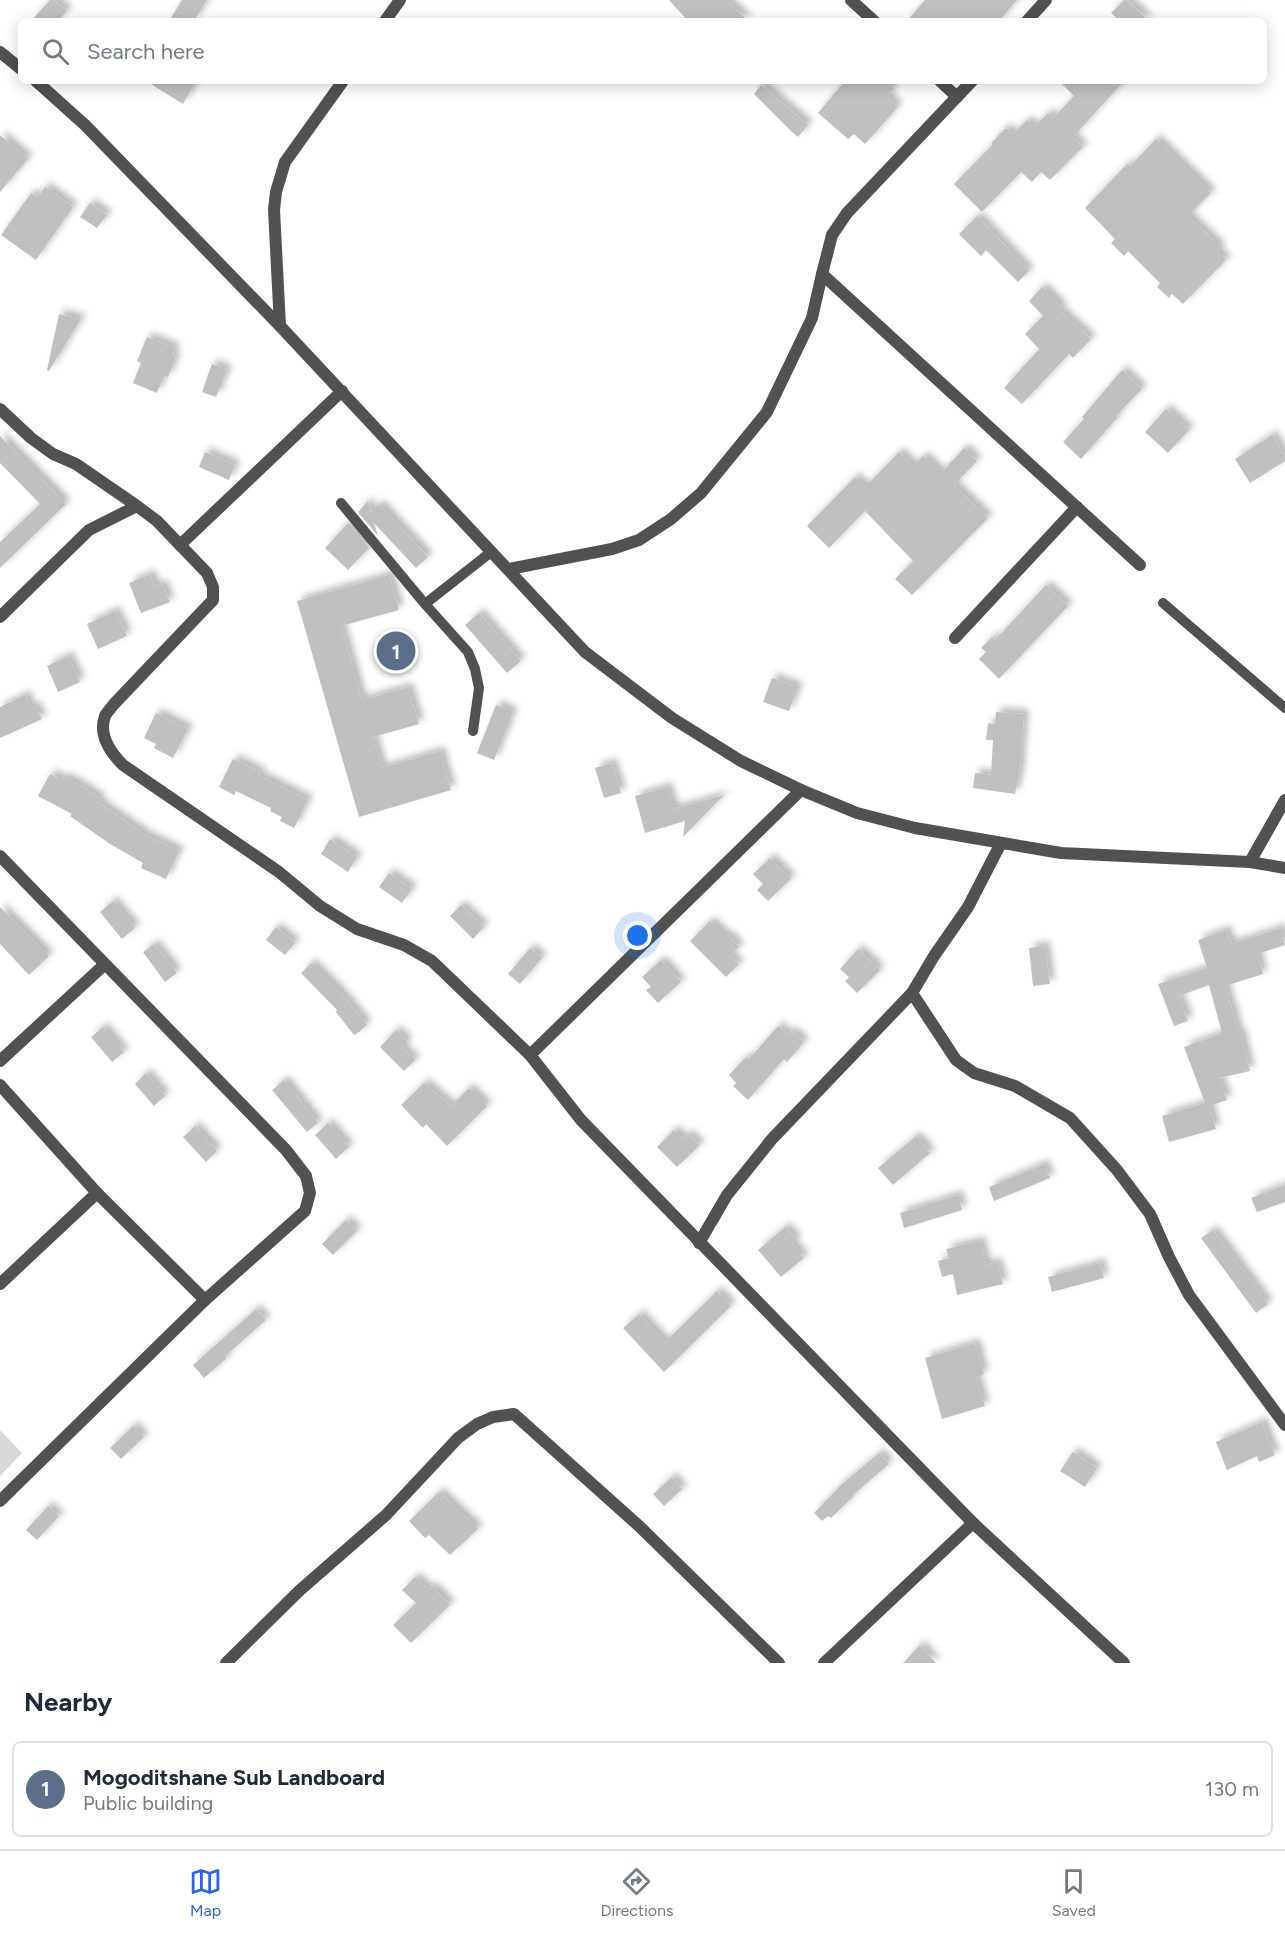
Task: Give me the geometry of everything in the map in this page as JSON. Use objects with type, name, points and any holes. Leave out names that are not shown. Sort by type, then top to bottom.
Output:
[{"type":"street","points":[[387,18],[400,0]]},
{"type":"street","points":[[851,0],[871,18]]},
{"type":"street","points":[[1030,18],[1046,0]]},
{"type":"street","points":[[0,52],[18,67]]},
{"type":"street","points":[[39,84],[85,125],[280,326],[585,652],[672,718],[741,761],[801,790],[857,813],[915,828],[1061,853],[1250,862],[1285,868]]},
{"type":"street","points":[[280,326],[274,210],[276,192],[285,162],[341,84]]},
{"type":"street","points":[[943,84],[957,97]]},
{"type":"street","points":[[509,569],[612,549],[639,540],[671,519],[701,493],[767,412],[813,318],[832,235],[847,213],[969,84]]},
{"type":"street","points":[[822,274],[1140,565]]},
{"type":"street","points":[[180,545],[342,391]]},
{"type":"street","points":[[0,409],[31,438],[53,454],[76,464],[157,521],[207,573],[213,587],[213,600],[105,716],[104,733],[110,751],[123,765],[279,872],[320,906],[357,929],[404,945],[432,961],[530,1055],[581,1120],[973,1523],[1124,1663]]},
{"type":"street","points":[[0,617],[88,530],[137,506]]},
{"type":"street","points":[[955,638],[1077,507]]},
{"type":"street","points":[[530,1055],[801,790]]},
{"type":"street","points":[[1250,862],[1285,800]]},
{"type":"street","points":[[699,1243],[727,1195],[772,1139],[912,993],[968,907],[1001,843]]},
{"type":"street","points":[[0,856],[286,1150],[306,1176],[310,1193],[305,1211],[205,1300],[0,1501]]},
{"type":"street","points":[[0,1061],[104,965]]},
{"type":"street","points":[[912,993],[956,1060],[974,1073],[1015,1086],[1070,1118],[1117,1170],[1150,1214],[1189,1295],[1285,1425]]},
{"type":"street","points":[[0,1085],[97,1193],[205,1300]]},
{"type":"street","points":[[0,1284],[97,1193]]},
{"type":"street","points":[[226,1663],[299,1591],[386,1515],[458,1438],[485,1420],[514,1414],[639,1526],[779,1663]]},
{"type":"street","points":[[824,1663],[973,1523]]},
{"type":"lane","points":[[341,503],[468,652],[479,688],[473,731]]},
{"type":"lane","points":[[425,604],[491,552]]},
{"type":"lane","points":[[1163,603],[1285,708]]},
{"type":"shaded area","points":[[0,1430],[22,1453],[0,1476]]},
{"type":"building","points":[[50,0],[67,10],[61,18],[34,18]]},
{"type":"building","points":[[182,0],[207,0],[196,18],[171,18]]},
{"type":"building","points":[[669,0],[726,0],[745,18],[685,18]]},
{"type":"building","points":[[925,0],[1017,0],[1002,18],[910,18]]},
{"type":"building","points":[[1124,0],[1127,0],[1146,18],[1117,18],[1111,13]]},
{"type":"building","points":[[151,84],[194,84],[183,104]]},
{"type":"building","points":[[842,84],[889,84],[894,88],[887,96],[898,107],[865,144],[854,134],[848,139],[818,113]]},
{"type":"building","points":[[1062,84],[1121,84],[1073,137],[1083,147],[1050,180],[1041,172],[1032,182],[1021,172],[982,212],[954,184],[1006,128],[1013,134],[1027,120],[1034,127],[1048,113],[1053,118],[1074,96]]},
{"type":"building","points":[[761,85],[808,125],[798,137],[754,94]]},
{"type":"building","points":[[0,135],[28,159],[0,192]]},
{"type":"building","points":[[1156,139],[1211,193],[1188,216],[1220,247],[1217,251],[1226,260],[1183,304],[1172,294],[1169,298],[1157,287],[1160,283],[1128,251],[1124,256],[1111,243],[1115,239],[1085,208],[1127,164],[1130,166]]},
{"type":"building","points":[[45,187],[73,207],[36,260],[1,235],[31,193],[37,198]]},
{"type":"building","points":[[90,203],[107,215],[97,228],[80,217]]},
{"type":"building","points":[[977,216],[1029,271],[1018,282],[986,250],[981,256],[959,234]]},
{"type":"building","points":[[1042,287],[1062,307],[1059,310],[1091,339],[1073,358],[1069,354],[1022,404],[1004,388],[1039,349],[1025,334],[1043,316],[1029,301]]},
{"type":"building","points":[[59,314],[81,319],[49,371],[47,370]]},
{"type":"building","points":[[147,337],[175,348],[172,356],[176,357],[168,377],[164,376],[157,393],[133,383],[141,363],[137,361]]},
{"type":"building","points":[[212,364],[227,370],[216,397],[202,392]]},
{"type":"building","points":[[1122,370],[1142,389],[1116,416],[1118,417],[1081,459],[1063,442]]},
{"type":"building","points":[[1166,409],[1189,430],[1168,453],[1145,432]]},
{"type":"building","points":[[1272,435],[1285,456],[1285,461],[1250,483],[1235,459]]},
{"type":"building","points":[[0,436],[66,504],[0,568],[0,542],[40,504],[0,463]]},
{"type":"building","points":[[964,448],[977,461],[954,485],[988,518],[912,595],[895,579],[913,561],[865,511],[829,548],[807,526],[855,477],[865,487],[899,452],[913,466],[923,456],[941,473]]},
{"type":"building","points":[[205,452],[235,465],[229,480],[199,467]]},
{"type":"building","points":[[368,501],[371,512],[379,504],[428,557],[416,568],[374,523],[378,536],[358,512]]},
{"type":"building","points":[[348,523],[369,548],[348,570],[325,548]]},
{"type":"building","points":[[150,574],[155,587],[162,584],[170,602],[141,613],[129,583]]},
{"type":"building","points":[[389,575],[399,610],[341,626],[362,700],[408,687],[419,724],[373,737],[382,768],[440,751],[451,790],[359,817],[297,601]]},
{"type":"building","points":[[1046,585],[1068,606],[999,679],[979,659],[986,652],[981,648],[992,637],[995,640]]},
{"type":"building","points":[[115,611],[127,636],[98,649],[87,624]]},
{"type":"building","points":[[479,613],[521,661],[507,673],[465,625]]},
{"type":"building","points":[[68,656],[80,682],[58,692],[47,666]]},
{"type":"building","points":[[772,678],[798,687],[789,711],[763,702]]},
{"type":"building","points":[[25,695],[31,708],[35,706],[42,719],[0,738],[0,707]]},
{"type":"building","points":[[496,705],[513,712],[494,760],[477,753]]},
{"type":"building","points":[[996,712],[1024,714],[1020,769],[1015,794],[973,788],[975,773],[991,775],[993,740],[986,740],[988,723],[995,724]]},
{"type":"building","points":[[156,713],[188,729],[173,758],[154,748],[156,744],[144,738]]},
{"type":"building","points":[[233,759],[260,772],[258,775],[308,800],[294,828],[280,821],[282,817],[270,811],[271,808],[236,791],[234,795],[219,787]]},
{"type":"building","points":[[612,763],[621,793],[604,798],[595,768]]},
{"type":"building","points":[[50,774],[63,780],[64,777],[81,786],[101,799],[99,803],[147,836],[179,851],[166,879],[141,868],[143,863],[110,844],[70,816],[72,814],[38,796]]},
{"type":"building","points":[[667,787],[674,809],[724,795],[683,837],[685,821],[645,833],[635,796]]},
{"type":"building","points":[[330,839],[357,857],[348,872],[321,854]]},
{"type":"building","points":[[770,858],[791,879],[768,901],[757,890],[763,884],[753,874]]},
{"type":"building","points":[[389,873],[412,889],[402,903],[379,887]]},
{"type":"building","points":[[113,901],[135,928],[122,939],[100,912]]},
{"type":"building","points":[[461,905],[484,927],[473,939],[450,916]]},
{"type":"building","points":[[0,907],[49,956],[29,975],[0,944]]},
{"type":"building","points":[[710,921],[739,947],[730,956],[739,964],[726,977],[690,941]]},
{"type":"building","points":[[276,927],[295,943],[285,955],[266,940]]},
{"type":"building","points":[[1281,928],[1285,945],[1257,954],[1263,974],[1225,986],[1239,1034],[1241,1034],[1250,1071],[1219,1078],[1227,1100],[1209,1106],[1216,1129],[1169,1142],[1162,1116],[1205,1103],[1184,1047],[1222,1033],[1209,985],[1179,996],[1188,1021],[1174,1026],[1158,984],[1207,968],[1198,940],[1226,930],[1231,944]]},
{"type":"building","points":[[154,944],[177,973],[165,982],[143,952]]},
{"type":"building","points":[[1045,946],[1050,984],[1033,986],[1029,948]]},
{"type":"building","points":[[530,948],[542,958],[520,984],[508,974]]},
{"type":"building","points":[[858,949],[880,970],[857,993],[845,981],[849,977],[840,969]]},
{"type":"building","points":[[661,960],[681,982],[658,1003],[646,990],[651,987],[642,977]]},
{"type":"building","points":[[311,963],[340,992],[367,1025],[359,1032],[354,1035],[336,1012],[337,1010],[301,973]]},
{"type":"building","points":[[778,1026],[788,1035],[791,1031],[804,1042],[787,1062],[784,1059],[748,1100],[733,1086],[736,1083],[729,1075],[746,1057],[749,1059]]},
{"type":"building","points":[[103,1027],[124,1052],[112,1062],[91,1037]]},
{"type":"building","points":[[396,1030],[408,1042],[402,1048],[415,1060],[404,1071],[380,1047]]},
{"type":"building","points":[[146,1073],[165,1096],[154,1106],[135,1084]]},
{"type":"building","points":[[284,1080],[318,1123],[307,1132],[272,1090]]},
{"type":"building","points":[[424,1083],[451,1106],[469,1088],[487,1106],[447,1146],[426,1124],[423,1128],[401,1105]]},
{"type":"building","points":[[328,1123],[349,1147],[336,1159],[315,1135]]},
{"type":"building","points":[[195,1126],[217,1151],[206,1162],[183,1137]]},
{"type":"building","points":[[674,1130],[683,1139],[688,1134],[700,1145],[677,1167],[657,1147]]},
{"type":"building","points":[[916,1136],[930,1153],[893,1185],[878,1168]]},
{"type":"building","points":[[1044,1164],[1050,1178],[994,1201],[989,1187]]},
{"type":"building","points":[[1285,1185],[1285,1202],[1257,1212],[1251,1198]]},
{"type":"building","points":[[958,1195],[962,1210],[904,1228],[900,1213]]},
{"type":"building","points":[[346,1220],[357,1231],[333,1255],[322,1244]]},
{"type":"building","points":[[785,1227],[796,1239],[792,1243],[804,1258],[781,1277],[758,1250]]},
{"type":"building","points":[[1213,1230],[1268,1304],[1256,1313],[1201,1238]]},
{"type":"building","points":[[980,1241],[986,1265],[997,1262],[1003,1284],[957,1295],[953,1274],[942,1277],[938,1261],[949,1258],[946,1249]]},
{"type":"building","points":[[1100,1263],[1104,1278],[1052,1292],[1048,1277]]},
{"type":"building","points":[[717,1291],[731,1306],[664,1372],[623,1328],[639,1314],[665,1342]]},
{"type":"building","points":[[256,1309],[266,1320],[204,1378],[193,1365]]},
{"type":"building","points":[[975,1343],[984,1374],[976,1378],[985,1406],[942,1419],[925,1358]]},
{"type":"building","points":[[1262,1422],[1275,1455],[1259,1462],[1257,1456],[1227,1470],[1216,1442]]},
{"type":"building","points":[[133,1426],[144,1437],[121,1459],[110,1448]]},
{"type":"building","points":[[1073,1452],[1097,1468],[1085,1487],[1060,1471]]},
{"type":"building","points":[[879,1453],[889,1464],[853,1495],[831,1518],[828,1516],[822,1521],[814,1513],[842,1484]]},
{"type":"building","points":[[672,1477],[682,1489],[664,1506],[653,1494]]},
{"type":"building","points":[[439,1492],[478,1529],[450,1555],[429,1535],[425,1538],[409,1521]]},
{"type":"building","points":[[48,1506],[59,1516],[37,1540],[26,1530]]},
{"type":"building","points":[[415,1577],[429,1590],[433,1587],[450,1605],[411,1643],[393,1625],[416,1603],[402,1590]]},
{"type":"building","points":[[920,1645],[936,1663],[903,1663]]},
{"type":"place","name":"Mogoditshane Sub Landboard","points":[[396,651]]}]
